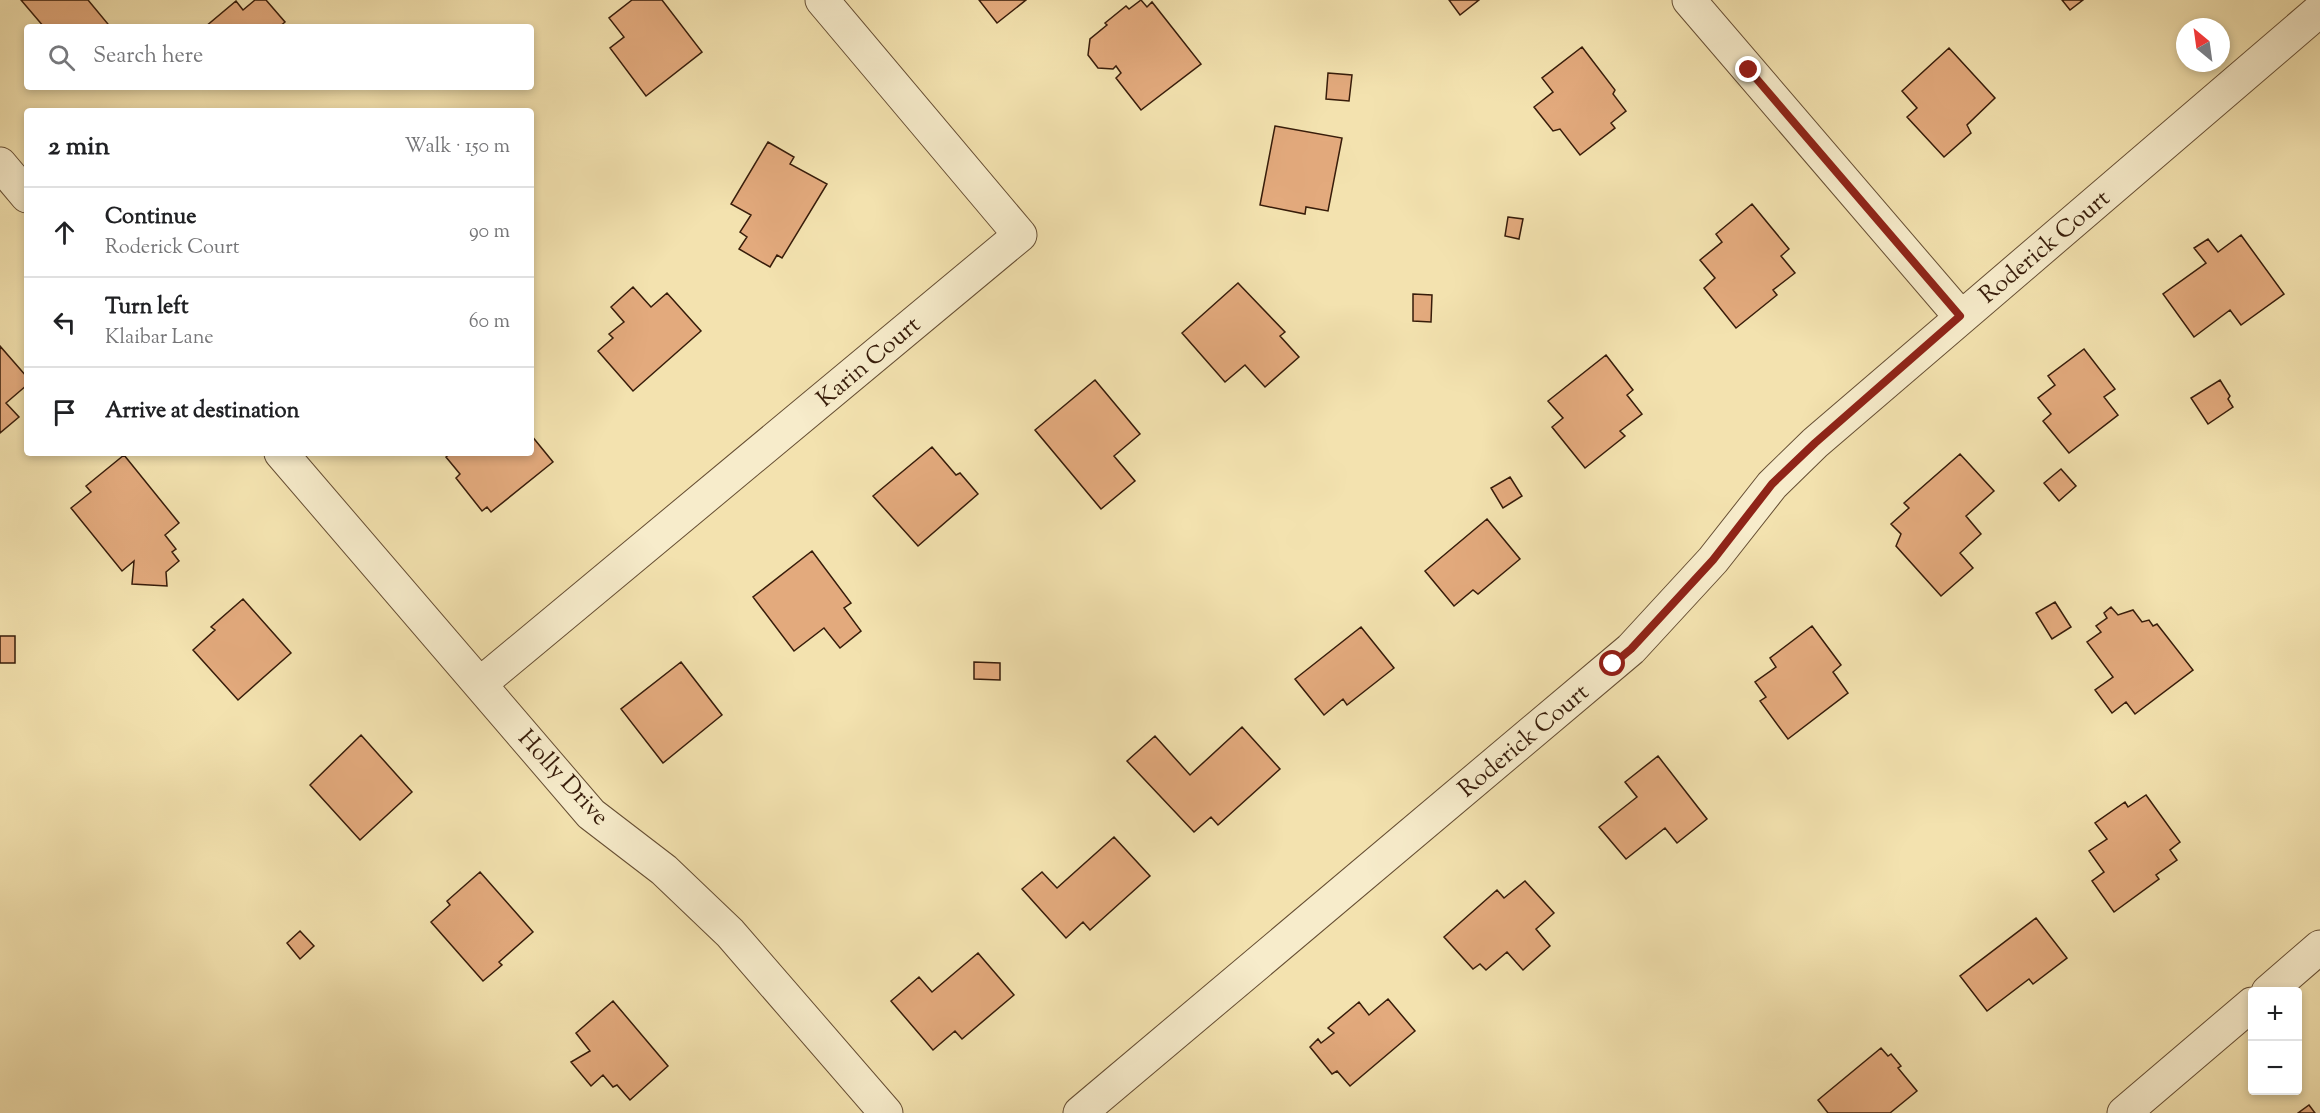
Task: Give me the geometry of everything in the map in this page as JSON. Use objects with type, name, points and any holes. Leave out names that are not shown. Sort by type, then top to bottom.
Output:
[{"type":"street","name":"Karin Court","points":[[480,684],[1020,235],[822,0]]},
{"type":"street","points":[[1689,0],[1960,316]]},
{"type":"street","name":"Roderick Court","points":[[1080,1113],[1631,649],[1713,560],[1772,484],[1815,443],[1960,316],[2320,10]]},
{"type":"street","points":[[0,164],[16,197]]},
{"type":"street","name":"Holly Drive","points":[[284,456],[591,814],[664,870],[730,933],[886,1113]]},
{"type":"street","points":[[2274,987],[2320,947]]},
{"type":"street","points":[[2124,1113],[2248,1008]]},
{"type":"building","points":[[21,0],[88,0],[108,24],[41,24]]},
{"type":"building","points":[[255,0],[266,0],[285,22],[283,24],[209,24],[236,1],[243,10]]},
{"type":"building","points":[[632,0],[662,0],[702,52],[646,96],[610,48],[624,37],[609,18]]},
{"type":"building","points":[[979,0],[1026,0],[997,23]]},
{"type":"building","points":[[1141,0],[1147,7],[1152,2],[1201,64],[1141,110],[1116,78],[1121,73],[1116,66],[1113,69],[1098,68],[1088,55],[1090,39],[1107,25],[1105,23],[1126,6],[1129,9]]},
{"type":"building","points":[[1449,0],[1479,0],[1460,15]]},
{"type":"building","points":[[2062,0],[2083,0],[2070,10]]},
{"type":"building","points":[[1582,47],[1615,90],[1613,94],[1626,111],[1611,123],[1615,128],[1580,155],[1560,129],[1553,131],[1534,107],[1553,92],[1542,78]]},
{"type":"building","points":[[1949,48],[1995,98],[1967,125],[1971,133],[1944,157],[1907,117],[1917,108],[1902,91]]},
{"type":"building","points":[[1328,73],[1352,75],[1349,101],[1326,99]]},
{"type":"building","points":[[1275,126],[1342,138],[1328,211],[1306,207],[1305,214],[1260,205]]},
{"type":"building","points":[[768,142],[794,157],[790,164],[827,184],[782,258],[777,255],[770,267],[739,249],[747,237],[740,232],[751,215],[731,204]]},
{"type":"building","points":[[1752,204],[1789,249],[1781,256],[1795,273],[1773,290],[1777,295],[1736,328],[1704,288],[1715,278],[1700,260],[1722,242],[1716,234]]},
{"type":"building","points":[[1508,217],[1523,219],[1519,239],[1505,236]]},
{"type":"building","points":[[2241,235],[2284,294],[2241,325],[2230,310],[2194,337],[2163,294],[2206,263],[2194,248],[2208,239],[2218,252]]},
{"type":"building","points":[[1238,283],[1285,332],[1280,336],[1299,357],[1265,387],[1245,365],[1225,382],[1182,333]]},
{"type":"building","points":[[633,287],[651,307],[667,293],[701,331],[633,391],[598,351],[613,338],[609,334],[624,322],[611,307]]},
{"type":"building","points":[[1413,294],[1432,295],[1431,322],[1413,321]]},
{"type":"building","points":[[0,346],[24,374],[24,388],[6,403],[19,417],[0,433]]},
{"type":"building","points":[[2084,349],[2115,389],[2104,397],[2118,415],[2069,453],[2043,421],[2051,414],[2038,398],[2055,385],[2048,376]]},
{"type":"building","points":[[1606,355],[1633,390],[1627,395],[1642,414],[1620,431],[1625,436],[1585,468],[1552,427],[1563,418],[1548,401]]},
{"type":"building","points":[[1095,380],[1140,434],[1114,456],[1135,481],[1101,509],[1035,430]]},
{"type":"building","points":[[2220,380],[2230,396],[2228,399],[2233,407],[2208,424],[2191,398]]},
{"type":"building","points":[[534,439],[553,462],[491,512],[487,507],[482,511],[456,478],[460,474],[446,457],[534,456]]},
{"type":"building","points":[[932,447],[956,475],[960,473],[978,494],[918,546],[873,496]]},
{"type":"building","points":[[1960,454],[1994,491],[1966,516],[1981,534],[1960,553],[1973,568],[1941,596],[1896,546],[1901,534],[1891,524],[1909,508],[1904,503]]},
{"type":"building","points":[[125,456],[179,523],[165,535],[176,549],[172,552],[179,561],[166,572],[167,586],[132,584],[134,561],[122,571],[71,508],[91,492],[86,486]]},
{"type":"building","points":[[2061,469],[2076,486],[2059,501],[2044,483]]},
{"type":"building","points":[[1510,477],[1522,496],[1503,508],[1491,488]]},
{"type":"building","points":[[1487,519],[1520,559],[1478,594],[1473,590],[1454,606],[1425,571]]},
{"type":"building","points":[[812,551],[851,603],[844,608],[861,631],[840,648],[824,628],[794,651],[753,597]]},
{"type":"building","points":[[243,599],[291,653],[238,700],[193,650],[215,630],[211,627]]},
{"type":"building","points":[[2055,602],[2071,627],[2052,639],[2036,613]]},
{"type":"building","points":[[2111,607],[2118,615],[2133,610],[2142,622],[2149,620],[2153,626],[2157,624],[2193,670],[2135,714],[2126,702],[2112,713],[2095,690],[2113,677],[2087,642],[2101,632],[2096,626],[2107,618],[2104,613]]},
{"type":"building","points":[[1812,626],[1841,665],[1833,672],[1848,693],[1788,739],[1760,701],[1766,697],[1755,682],[1776,667],[1770,658]]},
{"type":"building","points":[[1361,627],[1394,668],[1347,705],[1343,699],[1324,715],[1295,679]]},
{"type":"building","points":[[0,636],[15,636],[15,663],[0,663]]},
{"type":"building","points":[[681,662],[722,715],[663,763],[621,709]]},
{"type":"building","points":[[974,662],[1000,663],[1000,680],[974,679]]},
{"type":"building","points":[[1242,727],[1280,769],[1218,825],[1211,817],[1194,832],[1127,761],[1155,736],[1190,775]]},
{"type":"building","points":[[361,735],[412,792],[360,840],[310,785]]},
{"type":"building","points":[[1658,756],[1707,819],[1677,843],[1665,828],[1626,859],[1599,827],[1637,797],[1625,782]]},
{"type":"building","points":[[2146,795],[2180,842],[2170,850],[2177,860],[2156,875],[2159,879],[2114,912],[2092,881],[2104,872],[2089,851],[2107,839],[2095,823],[2125,802],[2128,807]]},
{"type":"building","points":[[1114,837],[1150,876],[1090,930],[1083,922],[1066,938],[1022,889],[1042,872],[1057,888]]},
{"type":"building","points":[[480,872],[533,932],[499,962],[502,965],[483,981],[431,922],[450,905],[447,901]]},
{"type":"building","points":[[1525,881],[1554,913],[1536,929],[1550,946],[1523,970],[1507,952],[1486,970],[1480,964],[1473,969],[1444,937],[1497,890],[1504,898]]},
{"type":"building","points":[[2036,918],[2067,958],[2033,984],[2029,979],[1987,1011],[1960,976]]},
{"type":"building","points":[[300,931],[314,946],[300,959],[287,943]]},
{"type":"building","points":[[978,953],[1014,995],[962,1039],[955,1031],[933,1050],[891,1001],[919,977],[932,992]]},
{"type":"building","points":[[1388,999],[1415,1031],[1350,1086],[1337,1071],[1332,1074],[1310,1047],[1318,1039],[1321,1043],[1334,1033],[1328,1028],[1359,1002],[1369,1015]]},
{"type":"building","points":[[613,1001],[668,1066],[630,1100],[617,1085],[613,1087],[603,1075],[591,1086],[571,1062],[590,1051],[576,1033]]},
{"type":"building","points":[[1881,1048],[1888,1056],[1891,1054],[1901,1066],[1898,1068],[1917,1091],[1890,1113],[1828,1113],[1818,1100]]},
{"type":"building","points":[[2309,1105],[2315,1113],[2298,1113]]},
{"type":"route","points":[[1613,664],[1631,649],[1713,560],[1772,484],[1815,443],[1960,316],[1749,70]]}]
